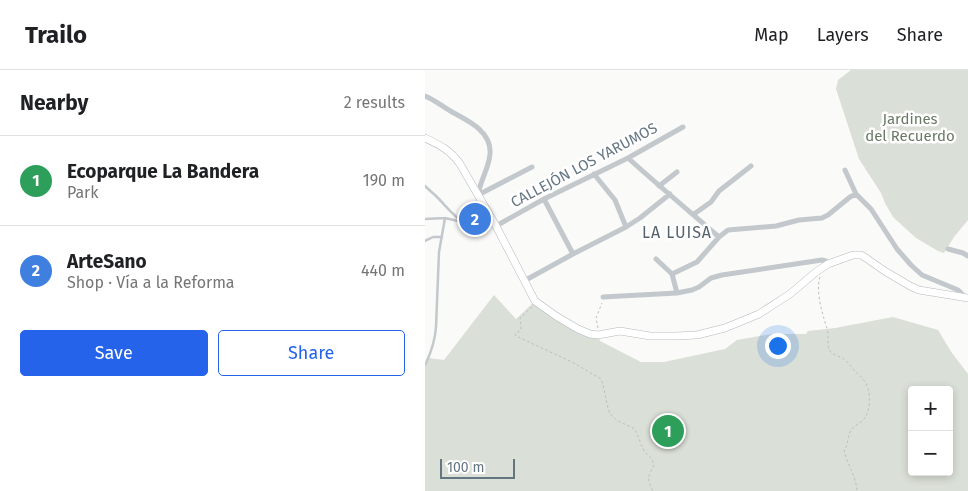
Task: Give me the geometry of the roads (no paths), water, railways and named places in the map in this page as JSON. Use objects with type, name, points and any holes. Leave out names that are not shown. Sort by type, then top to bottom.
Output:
[{"type":"street","points":[[425,96],[463,117],[488,138],[491,146],[490,157],[478,195]]},
{"type":"street","name":"CALLEJÓN LOS YARUMOS","points":[[495,224],[629,158],[683,127]]},
{"type":"street","points":[[425,138],[447,149],[455,157],[495,224],[536,303],[577,329],[590,334],[599,335],[620,332],[651,336],[697,335],[725,328],[775,305],[828,264],[853,255],[861,255],[919,290],[967,298]]},
{"type":"street","points":[[629,158],[719,237]]},
{"type":"street","points":[[694,214],[711,202],[719,191],[751,166]]},
{"type":"street","points":[[478,195],[532,167]]},
{"type":"street","points":[[845,170],[856,194],[871,209],[897,249],[911,265],[922,275],[958,290],[967,298]]},
{"type":"street","points":[[659,186],[677,172]]},
{"type":"street","points":[[595,174],[615,200],[626,227]]},
{"type":"street","points":[[524,281],[626,227],[670,194]]},
{"type":"street","points":[[672,274],[697,262],[719,237],[728,230],[776,226],[799,220],[822,218],[850,196],[856,194]]},
{"type":"street","points":[[544,199],[573,254]]},
{"type":"street","points":[[948,250],[968,256]]},
{"type":"street","points":[[655,260],[672,274],[677,293]]},
{"type":"street","points":[[603,297],[677,293],[699,288],[711,278],[722,275],[822,260],[828,264]]},
{"type":"lane","points":[[425,186],[435,194],[459,221]]},
{"type":"lane","points":[[425,365],[435,339],[439,252],[445,218]]},
{"type":"lane","points":[[425,219],[445,218],[479,227],[495,224]]},
{"type":"lane","points":[[425,241],[433,237],[442,236]]},
{"type":"place","name":"ArteSano","points":[[475,219]]},
{"type":"place","name":"Ecoparque La Bandera","points":[[668,431]]},
{"type":"district","name":"LA LUISA","points":[[677,232]]},
{"type":"park label","name":"Jardines del Recuerdo","points":[[910,128]]}]
